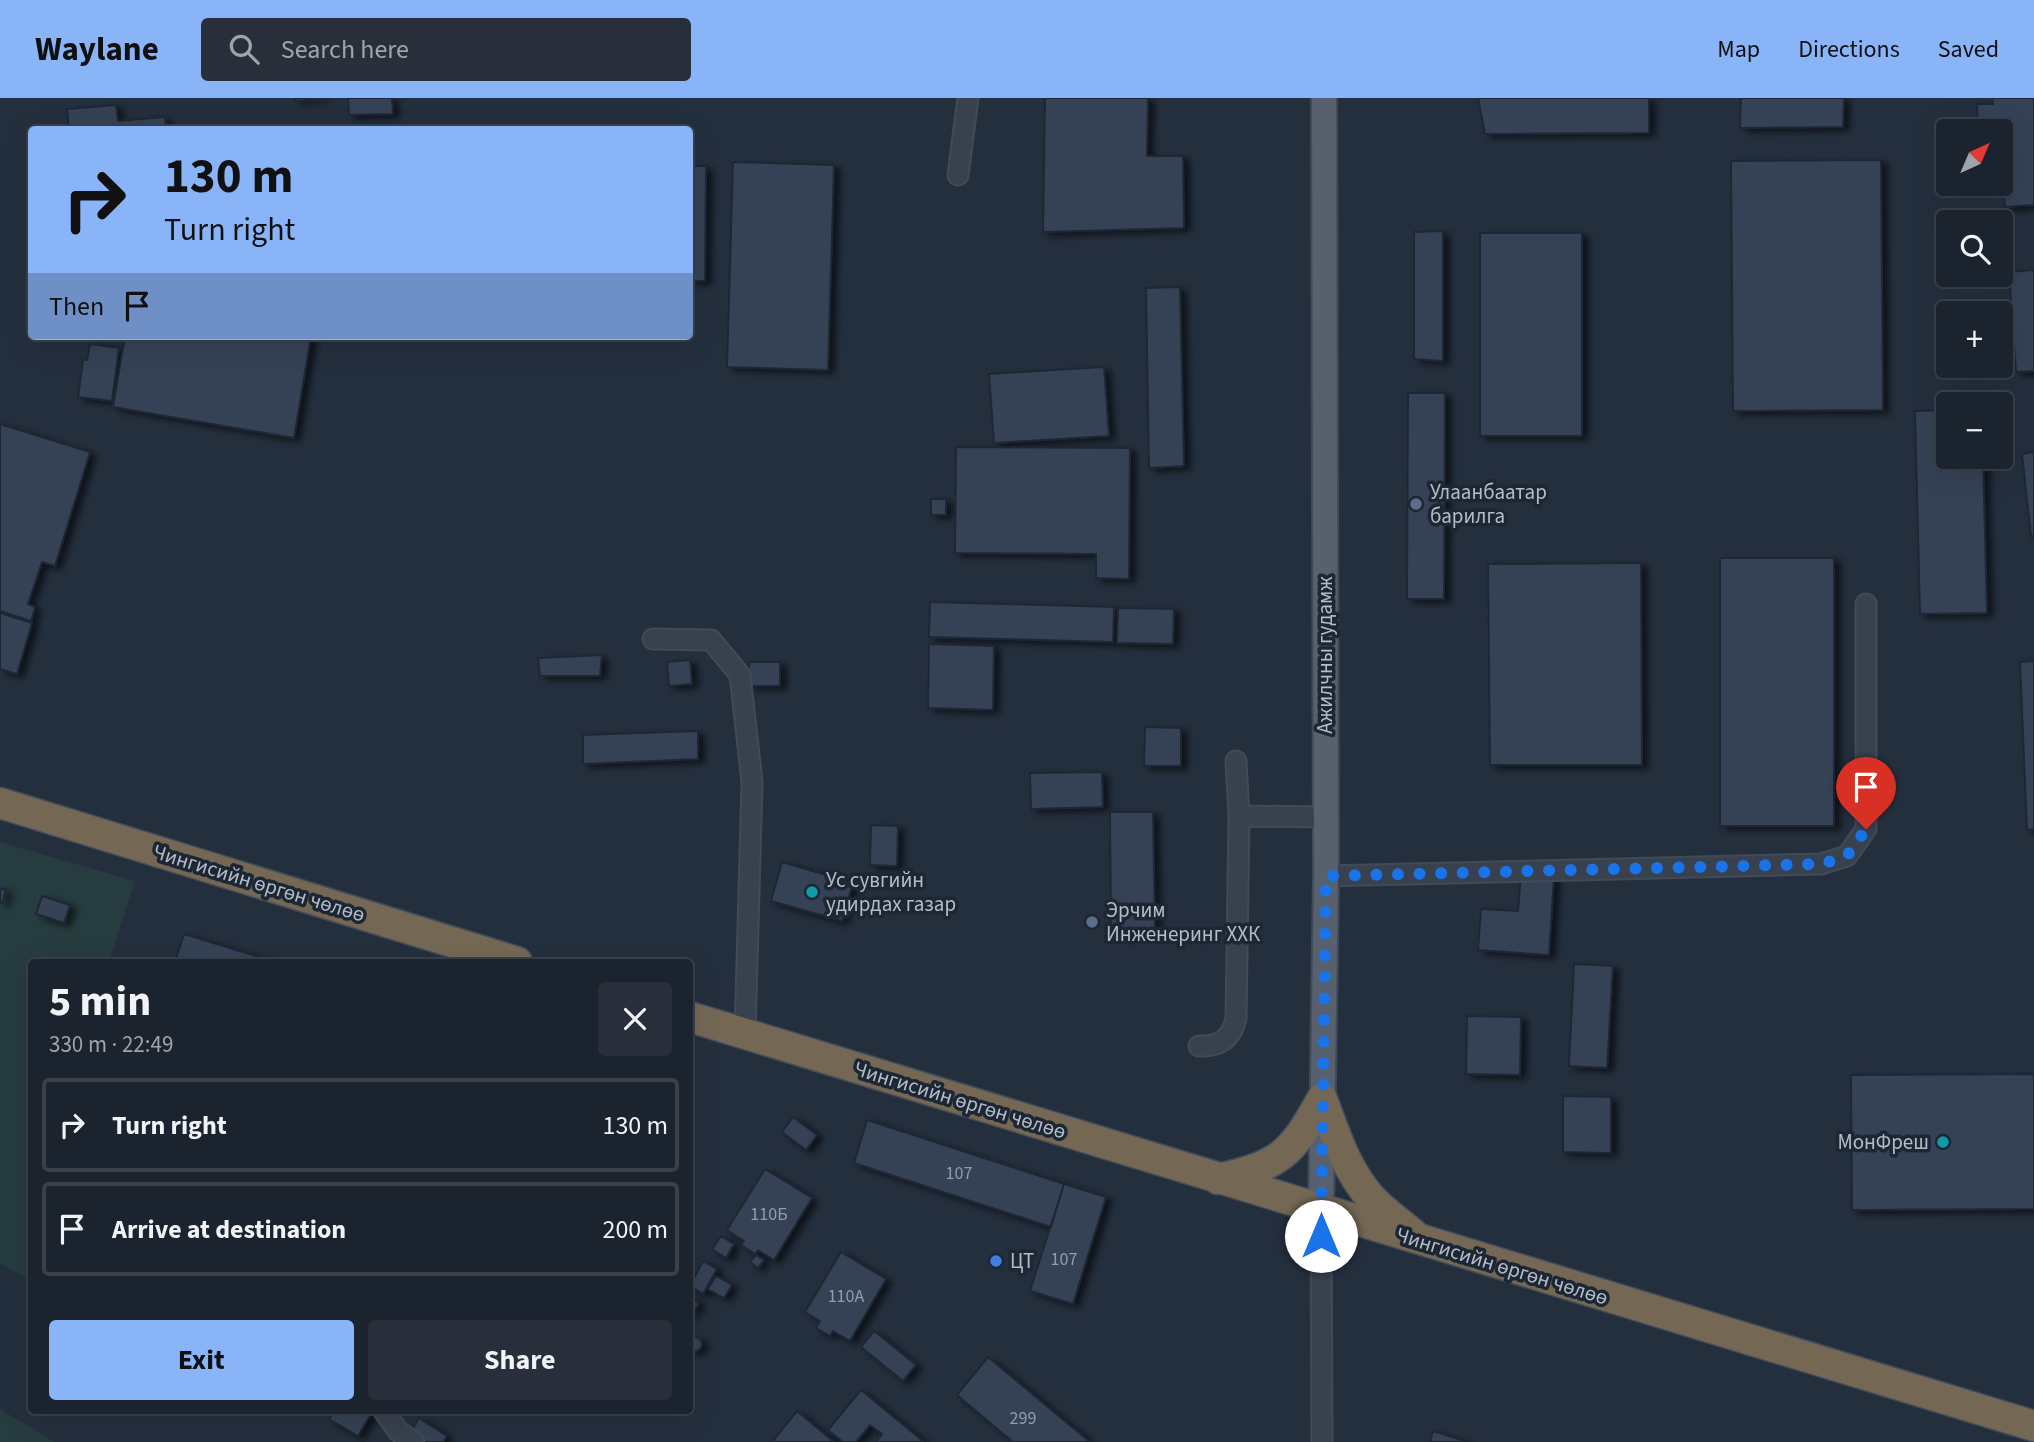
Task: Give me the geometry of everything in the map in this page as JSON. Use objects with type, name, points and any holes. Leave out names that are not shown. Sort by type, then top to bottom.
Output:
[{"type":"highway","name":"Чингисийн өргөн чөлөө","points":[[0,803],[507,959]]},
{"type":"highway","name":"Чингисийн өргөн чөлөө","points":[[693,1018],[2034,1426]]},
{"type":"highway","points":[[1217,1179],[1256,1170],[1290,1149],[1302,1136],[1322,1099]]},
{"type":"highway","points":[[1322,1099],[1340,1149],[1356,1179],[1373,1200],[1423,1242]]},
{"type":"main road","name":"Ажилчны гудамж","points":[[1321,1211],[1326,876],[1324,98]]},
{"type":"street","points":[[958,175],[968,98]]},
{"type":"street","points":[[1326,876],[1821,864],[1847,856],[1866,829],[1866,604]]},
{"type":"street","points":[[653,639],[711,640],[740,676],[751,782],[745,1035]]},
{"type":"street","points":[[1199,1046],[1217,1045],[1228,1039],[1236,1019],[1239,816],[1236,761]]},
{"type":"street","points":[[1239,816],[1326,817]]},
{"type":"street","points":[[1321,1211],[1322,1442]]},
{"type":"street","points":[[386,1414],[398,1431],[414,1442]]},
{"type":"green space","points":[[0,842],[135,881],[110,959],[28,959],[28,1279],[0,1263]]},
{"type":"green space","points":[[0,1409],[54,1442],[0,1442]]},
{"type":"building","points":[[294,98],[327,98],[295,101]]},
{"type":"building","points":[[348,98],[392,98],[393,114],[349,115]]},
{"type":"building","points":[[1045,98],[1148,98],[1147,156],[1183,156],[1184,228],[1043,232]]},
{"type":"building","points":[[1478,98],[1649,98],[1649,133],[1485,134]]},
{"type":"building","points":[[1741,98],[1844,98],[1843,127],[1740,128]]},
{"type":"building","points":[[1992,98],[2034,98],[2034,205],[2005,207],[2004,196],[2013,196],[2013,119],[1978,119],[1977,104],[1993,104]]},
{"type":"building","points":[[116,105],[118,121],[165,117],[166,126],[69,126],[67,109]]},
{"type":"building","points":[[1881,160],[1883,410],[1733,411],[1731,161]]},
{"type":"building","points":[[733,162],[834,165],[828,370],[727,367]]},
{"type":"building","points":[[693,166],[706,166],[705,281],[693,281]]},
{"type":"building","points":[[1443,231],[1443,361],[1414,359],[1414,232]]},
{"type":"building","points":[[1480,233],[1582,233],[1582,436],[1480,436]]},
{"type":"building","points":[[2034,270],[2034,371],[2016,372],[2010,287],[2013,287],[2013,272]]},
{"type":"building","points":[[1180,287],[1184,466],[1149,468],[1146,288]]},
{"type":"building","points":[[124,340],[310,340],[294,438],[113,407]]},
{"type":"building","points":[[90,344],[119,348],[112,401],[78,397],[83,360],[87,360]]},
{"type":"building","points":[[1104,367],[1109,436],[994,443],[989,374]]},
{"type":"building","points":[[1408,393],[1445,393],[1444,599],[1407,599]]},
{"type":"building","points":[[1936,410],[1936,469],[1983,469],[1987,613],[1920,614],[1915,411]]},
{"type":"building","points":[[0,424],[90,452],[55,566],[42,562],[28,604],[35,607],[31,621],[0,611]]},
{"type":"building","points":[[956,447],[1130,448],[1129,579],[1096,578],[1096,554],[955,553]]},
{"type":"building","points":[[2034,452],[2034,536],[2031,536],[2022,454]]},
{"type":"building","points":[[931,499],[946,499],[946,515],[931,515]]},
{"type":"building","points":[[1720,558],[1834,558],[1834,826],[1720,826]]},
{"type":"building","points":[[1641,563],[1642,765],[1490,765],[1488,564]]},
{"type":"building","points":[[930,602],[1114,607],[1113,642],[929,637]]},
{"type":"building","points":[[1118,608],[1174,609],[1173,644],[1117,643]]},
{"type":"building","points":[[0,613],[32,623],[17,674],[0,669]]},
{"type":"building","points":[[929,644],[994,646],[993,710],[928,708]]},
{"type":"building","points":[[602,655],[600,676],[540,676],[538,658]]},
{"type":"building","points":[[690,660],[692,684],[669,686],[667,662]]},
{"type":"building","points":[[2034,661],[2034,829],[2027,830],[2020,662]]},
{"type":"building","points":[[749,662],[780,662],[780,686],[749,686]]},
{"type":"building","points":[[1145,727],[1181,728],[1181,766],[1144,766]]},
{"type":"building","points":[[698,731],[698,759],[583,764],[583,735]]},
{"type":"building","points":[[1102,772],[1103,807],[1031,809],[1030,773]]},
{"type":"building","points":[[1110,812],[1153,812],[1155,930],[1111,930]]},
{"type":"building","points":[[871,825],[898,826],[897,866],[870,865]]},
{"type":"building","name":"Ус сувгийн удирдах газар","points":[[782,862],[853,883],[842,921],[771,901]]},
{"type":"building","points":[[1521,874],[1554,876],[1549,955],[1478,950],[1481,909],[1518,911]]},
{"type":"building","points":[[0,888],[6,890],[2,903],[0,903]]},
{"type":"building","points":[[42,896],[70,905],[64,923],[36,914]]},
{"type":"building","points":[[184,934],[265,959],[176,959]]},
{"type":"building","points":[[1574,964],[1613,966],[1607,1068],[1569,1066]]},
{"type":"building","points":[[1467,1016],[1521,1017],[1520,1075],[1466,1074]]},
{"type":"building","name":"МонФреш","points":[[2034,1074],[2034,1209],[1852,1210],[1851,1075]]},
{"type":"building","points":[[1563,1096],[1611,1097],[1611,1153],[1563,1152]]},
{"type":"building","points":[[793,1117],[817,1135],[806,1150],[782,1132]]},
{"type":"building","points":[[867,1120],[1064,1184],[1051,1227],[854,1163]]},
{"type":"building","points":[[765,1169],[812,1198],[774,1260],[758,1250],[755,1254],[741,1245],[744,1241],[727,1230]]},
{"type":"building","points":[[1064,1184],[1106,1197],[1073,1304],[1030,1291]]},
{"type":"building","points":[[721,1236],[734,1244],[726,1258],[712,1249]]},
{"type":"building","points":[[841,1252],[886,1279],[850,1341],[833,1331],[830,1336],[816,1328],[820,1321],[805,1312]]},
{"type":"building","points":[[756,1255],[764,1260],[758,1268],[750,1262]]},
{"type":"building","points":[[703,1261],[717,1269],[703,1294],[693,1288],[693,1280]]},
{"type":"building","points":[[716,1276],[732,1285],[724,1298],[708,1289]]},
{"type":"building","points":[[693,1299],[699,1304],[693,1312]]},
{"type":"building","points":[[874,1331],[916,1365],[903,1381],[861,1347]]},
{"type":"building","points":[[693,1337],[702,1341],[702,1347],[693,1351]]},
{"type":"building","points":[[988,1357],[1090,1442],[1013,1442],[957,1395]]},
{"type":"building","points":[[861,1390],[924,1442],[876,1442],[882,1434],[870,1425],[856,1442],[843,1442],[828,1430]]},
{"type":"building","points":[[797,1411],[834,1442],[772,1442]]},
{"type":"building","points":[[332,1414],[371,1414],[358,1436],[329,1419]]},
{"type":"building","points":[[419,1418],[447,1436],[443,1442],[425,1442],[410,1433]]},
{"type":"building","points":[[1433,1431],[1468,1442],[1430,1442]]},
{"type":"place","name":"Улаанбаатар барилга","points":[[1416,504]]},
{"type":"place","name":"Ус сувгийн удирдах газар","points":[[812,892]]},
{"type":"place","name":"Эрчим Инженеринг ХХК","points":[[1092,922]]},
{"type":"place","name":"МонФреш","points":[[1943,1142]]},
{"type":"place","name":"ЦТ","points":[[996,1261]]},
{"type":"route","points":[[1321,1236],[1326,876],[1821,864],[1847,856],[1866,829]]}]
